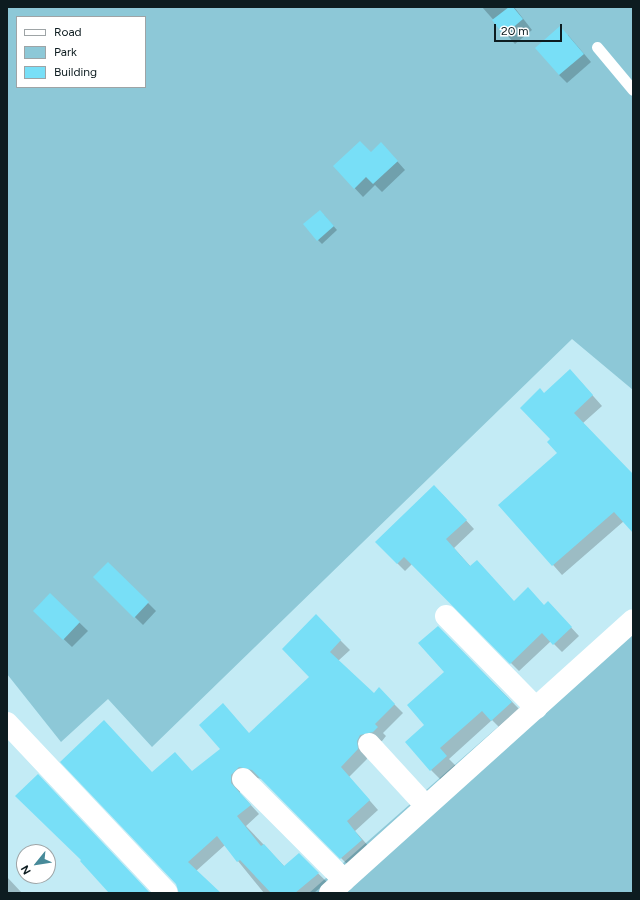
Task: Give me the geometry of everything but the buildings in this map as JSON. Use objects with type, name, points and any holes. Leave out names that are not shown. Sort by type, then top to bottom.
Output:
[{"type":"street","points":[[446,616],[536,708]]},
{"type":"street","points":[[243,779],[337,887],[633,620]]},
{"type":"street","points":[[7,723],[167,893]]},
{"type":"street","points":[[369,744],[426,806]]},
{"type":"lane","points":[[596,47],[633,90]]},
{"type":"green space","points":[[7,7],[633,7],[633,390],[572,339],[152,747],[108,699],[61,742],[7,674]]},
{"type":"green space","points":[[633,608],[633,893],[309,893]]}]
